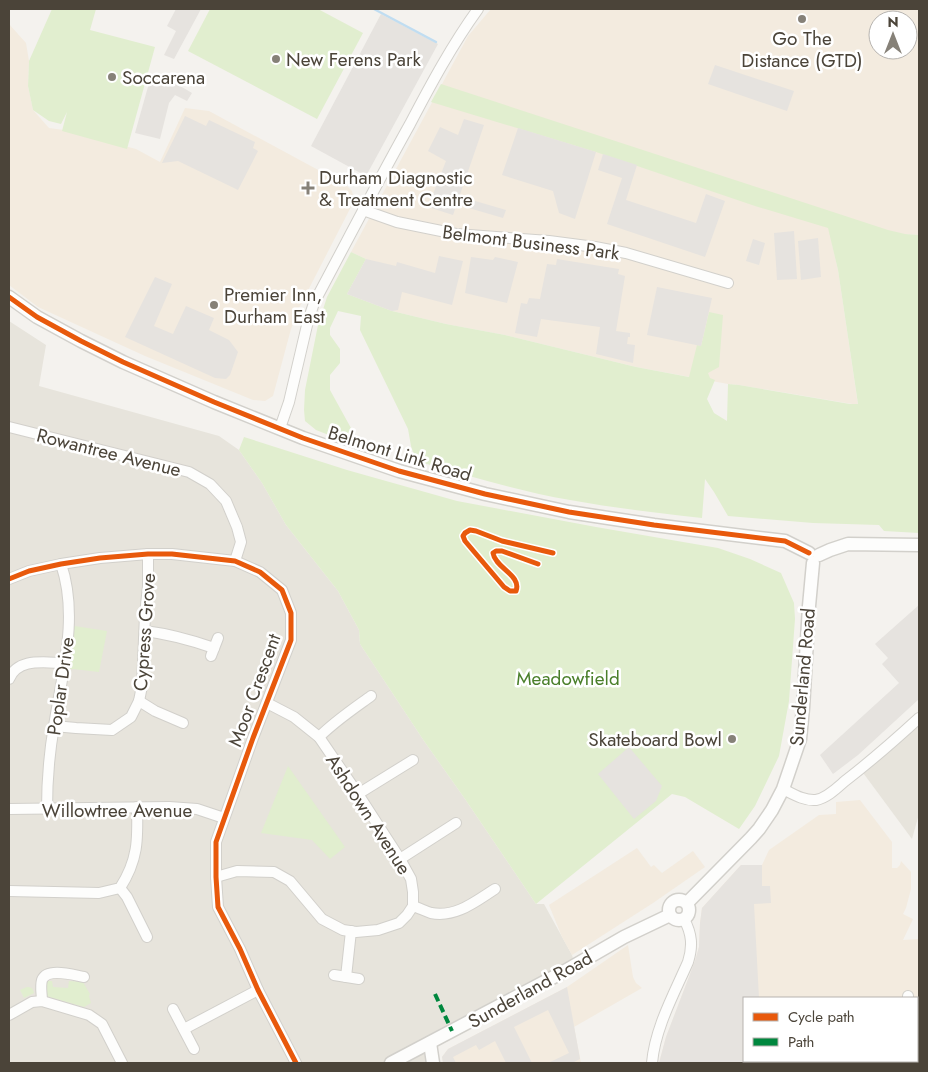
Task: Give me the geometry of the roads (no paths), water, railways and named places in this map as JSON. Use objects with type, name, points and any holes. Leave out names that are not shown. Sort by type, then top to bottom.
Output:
[{"type":"street","points":[[280,428],[289,402],[314,303],[441,66],[478,9]]},
{"type":"street","name":"Belmont Business Park","points":[[363,210],[397,222],[456,234],[549,241],[610,250],[659,262],[728,283]]},
{"type":"street","name":"Belmont Link Road","points":[[9,297],[37,317],[81,342],[123,362],[303,438],[367,461],[485,494],[578,514],[785,541],[814,557]]},
{"type":"street","name":"Rowantree Avenue","points":[[9,428],[188,472],[210,484],[226,502],[237,527],[241,542],[235,561]]},
{"type":"street","points":[[814,557],[848,544],[919,545]]},
{"type":"street","name":"Cypress Grove","points":[[54,726],[112,730],[131,717],[139,701],[142,686],[148,554]]},
{"type":"street","name":"Moor Crescent","points":[[9,579],[29,571],[100,558],[172,554],[235,561],[260,572],[282,590],[291,613],[291,640],[253,738],[216,842],[216,877],[218,907],[296,1063]]},
{"type":"street","name":"Sunderland Road","points":[[687,903],[759,829],[783,789],[800,739],[814,557]]},
{"type":"street","name":"Poplar Drive","points":[[47,810],[50,756],[65,663],[68,625],[68,594],[62,564]]},
{"type":"street","points":[[145,631],[188,639],[212,652],[218,638]]},
{"type":"street","points":[[9,679],[18,667],[28,662],[65,663]]},
{"type":"street","points":[[319,737],[347,712],[371,696]]},
{"type":"street","points":[[139,701],[156,711],[184,723]]},
{"type":"street","name":"Ashdown Avenue","points":[[267,703],[294,717],[319,737],[412,879],[413,906]]},
{"type":"street","points":[[783,789],[803,798],[820,799],[832,792],[875,758],[919,718]]},
{"type":"street","points":[[358,794],[413,760]]},
{"type":"street","name":"Willowtree Avenue","points":[[9,809],[169,807],[198,809],[224,818]]},
{"type":"street","points":[[9,891],[99,893],[120,888],[127,877],[136,853],[137,808]]},
{"type":"street","points":[[400,859],[456,823]]},
{"type":"street","points":[[216,877],[237,871],[274,872],[290,881],[322,920],[343,930],[356,932],[378,930],[399,923],[407,916],[413,906],[432,913],[449,914],[461,910],[496,889]]},
{"type":"street","points":[[120,888],[148,936]]},
{"type":"street","points":[[680,900],[687,903],[690,910],[684,920],[674,919],[670,915],[669,908],[672,903],[680,900]]},
{"type":"street","name":"Sunderland Road","points":[[391,1063],[565,971],[624,937],[670,915]]},
{"type":"street","points":[[652,1063],[654,1048],[663,1021],[692,952],[690,934],[684,920]]},
{"type":"street","points":[[346,977],[351,931]]},
{"type":"street","points":[[37,1002],[43,978],[48,974],[61,972],[84,977]]},
{"type":"street","points":[[334,975],[359,979]]},
{"type":"street","points":[[184,1029],[258,990]]},
{"type":"street","points":[[9,1015],[37,1002],[89,1016],[102,1024],[120,1061]]},
{"type":"street","points":[[173,1008],[194,1049]]},
{"type":"street","points":[[430,1043],[433,1063]]},
{"type":"waterway","points":[[374,9],[436,42]]},
{"type":"place","name":"Go The Distance (GTD)","points":[[802,19]]},
{"type":"place","name":"New Ferens Park","points":[[276,59]]},
{"type":"place","name":"Soccarena","points":[[112,77]]},
{"type":"place","name":"Durham Diagnostic & Treatment Centre","points":[[308,188]]},
{"type":"place","name":"Premier Inn, Durham East","points":[[214,305]]},
{"type":"place","name":"Skateboard Bowl","points":[[732,739]]},
{"type":"park label","name":"Meadowfield","points":[[568,678]]}]
